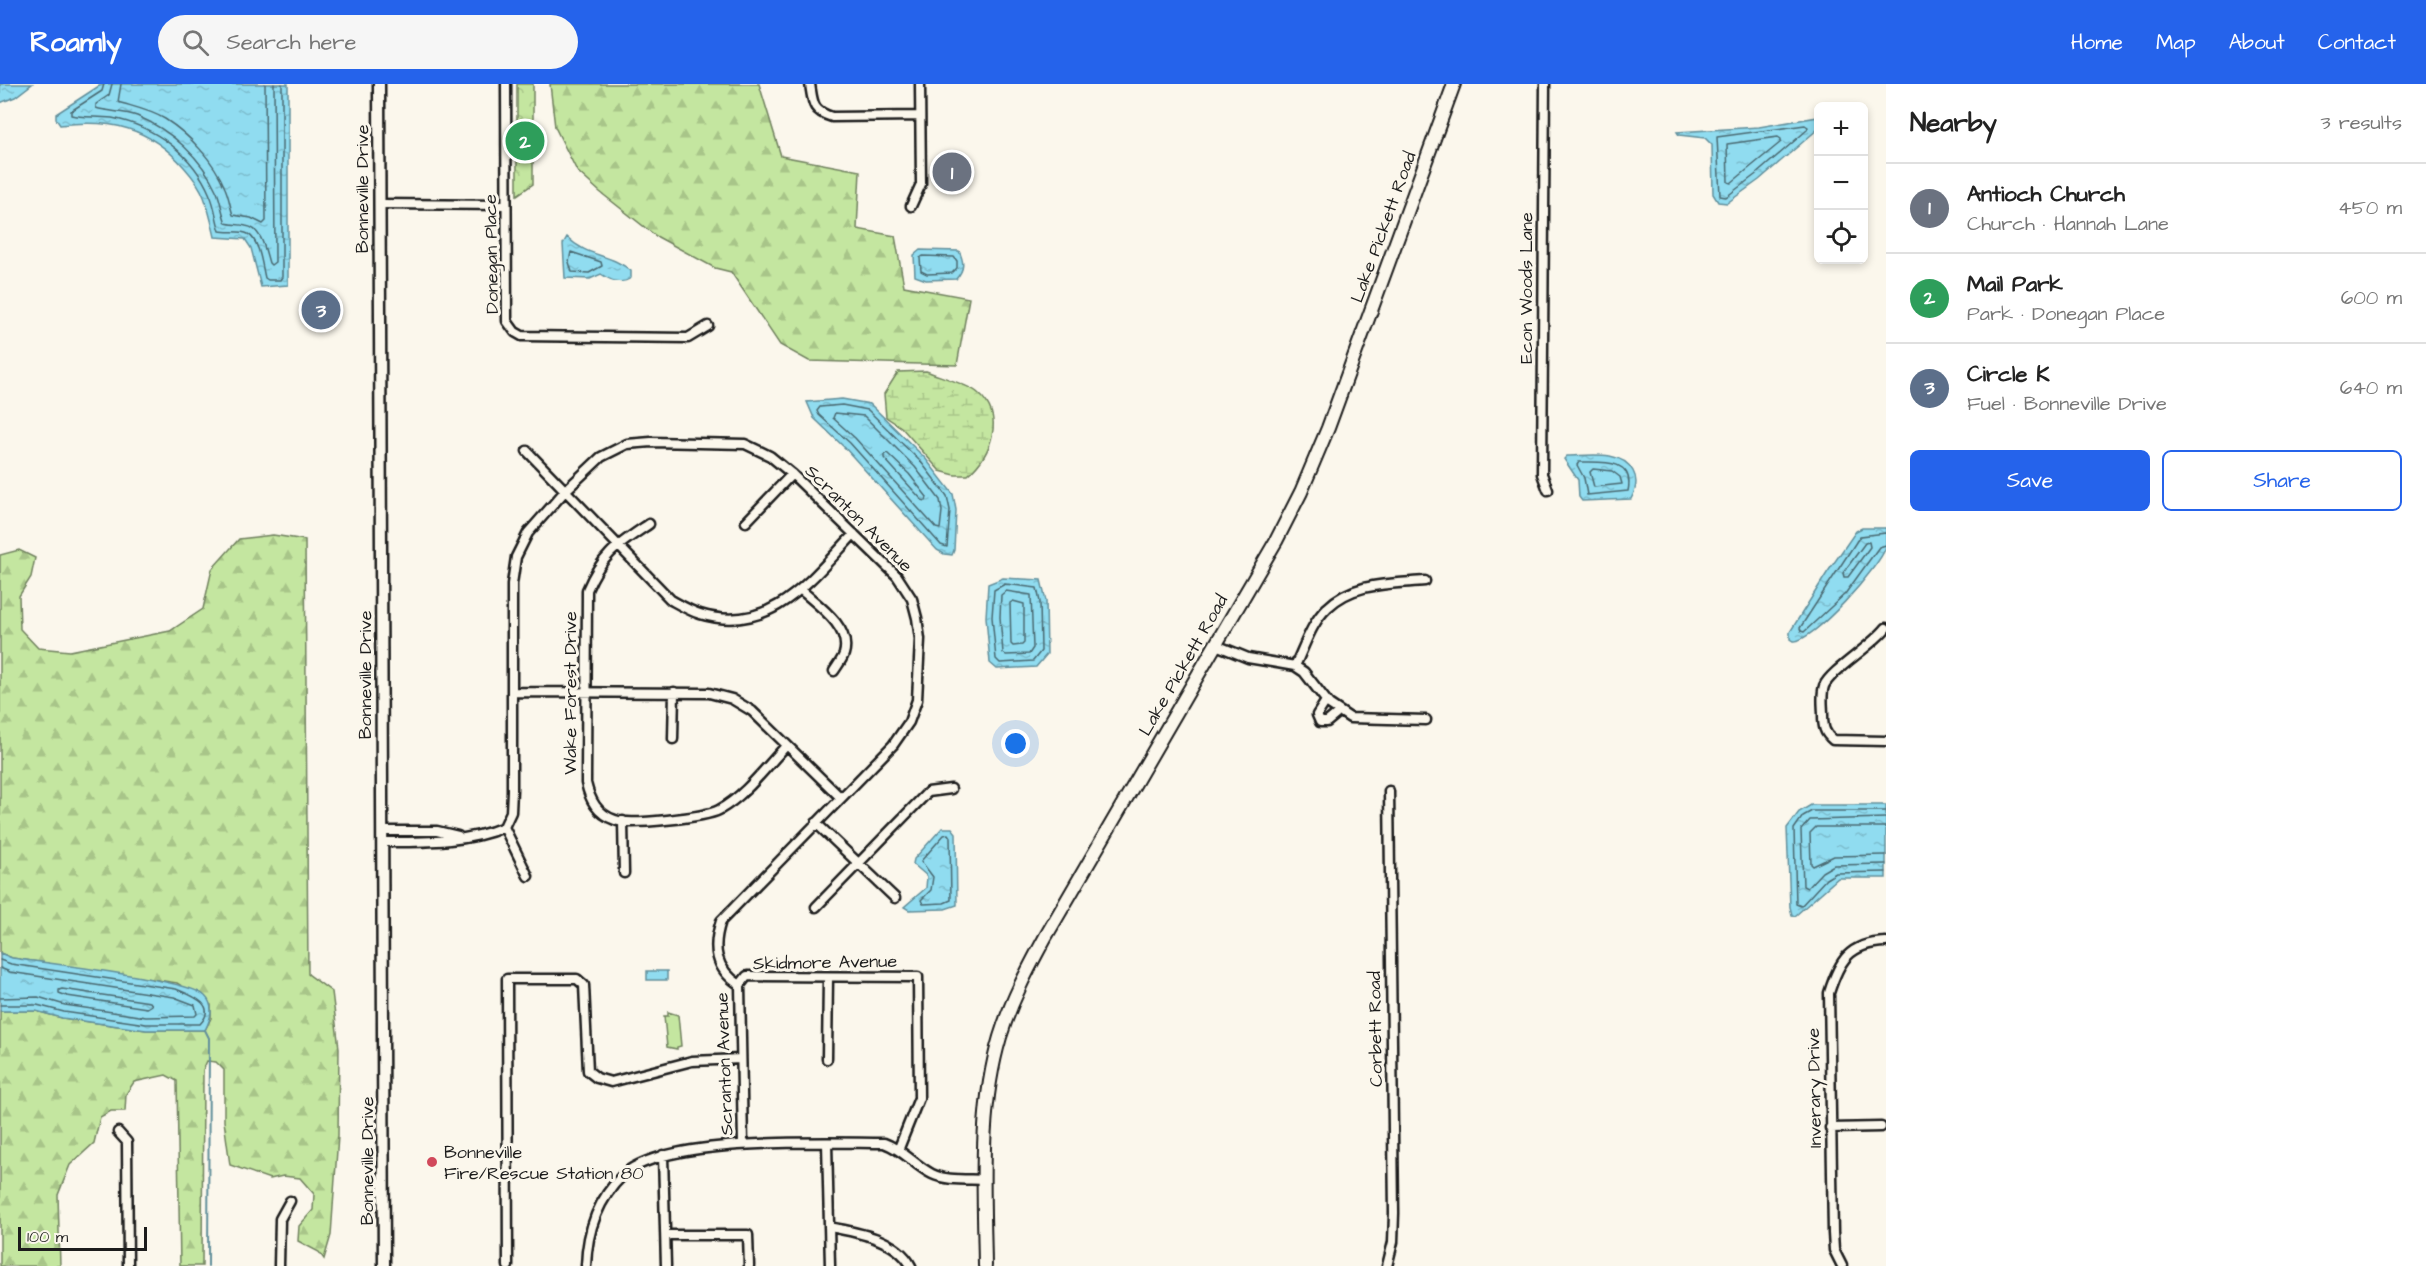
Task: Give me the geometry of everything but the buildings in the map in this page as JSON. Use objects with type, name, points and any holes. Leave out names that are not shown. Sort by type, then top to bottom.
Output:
[{"type":"main road","name":"Lake Pickett Road","points":[[985,1266],[984,1180],[987,1096],[996,1050],[1012,1003],[1046,936],[1287,520],[1314,464],[1454,84]]},
{"type":"street","name":"Bonneville Drive","points":[[379,84],[384,1266]]},
{"type":"street","name":"Donegan Place","points":[[506,84],[507,321],[515,332],[522,336],[688,338],[708,326]]},
{"type":"street","points":[[810,84],[813,104],[820,113],[832,117],[920,116]]},
{"type":"street","points":[[911,206],[921,184],[920,84]]},
{"type":"street","name":"Econ Woods Lane","points":[[1545,84],[1542,474],[1548,490]]},
{"type":"street","points":[[379,204],[506,205]]},
{"type":"street","name":"Scranton Avenue","points":[[504,827],[511,812],[512,790],[512,584],[516,557],[528,533],[601,456],[627,444],[651,442],[745,444],[770,456],[792,474],[897,576],[912,599],[920,639],[920,682],[917,700],[909,722],[893,745],[840,796],[721,921],[715,939],[719,965],[731,980],[740,985],[743,1144]]},
{"type":"street","points":[[527,451],[671,600],[699,614],[723,619],[758,617],[801,590],[854,534]]},
{"type":"street","points":[[746,522],[792,474]]},
{"type":"street","name":"Wake Forest Drive","points":[[649,524],[618,545],[596,568],[587,590],[586,783],[590,800],[600,811],[616,821],[700,817],[718,810],[737,798],[786,746]]},
{"type":"street","points":[[1295,666],[1326,608],[1346,594],[1372,586],[1425,581]]},
{"type":"street","points":[[801,590],[835,622],[845,640],[844,655],[834,671]]},
{"type":"street","points":[[1886,628],[1876,640],[1825,684],[1823,689],[1823,726],[1830,738],[1838,741],[1886,741]]},
{"type":"street","points":[[1216,645],[1248,658],[1295,666],[1304,672],[1326,701],[1339,712],[1356,719],[1426,720]]},
{"type":"street","points":[[513,692],[709,693],[732,699],[752,711],[840,796]]},
{"type":"street","points":[[673,739],[674,692]]},
{"type":"street","points":[[1326,701],[1317,715],[1320,722],[1327,722],[1339,712]]},
{"type":"street","points":[[816,907],[928,792],[951,789]]},
{"type":"street","name":"Corbett Road","points":[[1387,1266],[1393,1242],[1394,1214],[1389,791]]},
{"type":"street","points":[[623,821],[624,873]]},
{"type":"street","points":[[816,823],[895,898]]},
{"type":"street","points":[[382,837],[436,842],[486,835],[504,827],[528,876]]},
{"type":"street","name":"Inverary Drive","points":[[1842,1266],[1834,1250],[1833,1233],[1829,993],[1836,969],[1848,954],[1869,942],[1886,942]]},
{"type":"street","name":"Skidmore Avenue","points":[[740,985],[747,976],[918,977],[919,1098],[898,1148]]},
{"type":"street","points":[[827,1059],[828,977]]},
{"type":"street","points":[[508,1266],[507,979],[577,979],[584,985],[588,1071],[597,1078],[611,1082],[692,1061],[741,1059]]},
{"type":"street","points":[[1830,1128],[1881,1127]]},
{"type":"street","points":[[118,1132],[127,1142],[128,1266]]},
{"type":"street","points":[[827,1143],[830,1266]]},
{"type":"street","points":[[586,1266],[587,1246],[593,1219],[605,1198],[624,1174],[663,1155],[743,1144],[884,1143],[898,1148],[932,1174],[984,1180]]},
{"type":"street","points":[[663,1155],[666,1266]]},
{"type":"street","points":[[279,1266],[280,1219],[290,1201]]},
{"type":"street","points":[[829,1227],[854,1231],[885,1243],[902,1253],[911,1266]]},
{"type":"street","points":[[666,1235],[748,1235],[749,1266]]},
{"type":"green space","points":[[517,84],[533,84],[533,184],[517,195]]},
{"type":"green space","points":[[550,84],[759,84],[781,156],[860,171],[857,229],[895,236],[904,286],[969,298],[957,365],[809,361],[780,345],[731,272],[715,268],[656,236],[577,171],[555,127]]},
{"type":"green space","points":[[926,371],[974,390],[987,403],[993,424],[992,436],[983,457],[968,475],[955,475],[940,471],[901,427],[886,417],[884,394],[898,372]]},
{"type":"green space","points":[[273,535],[305,540],[308,974],[332,992],[339,1048],[338,1136],[331,1235],[324,1259],[319,1252],[298,1241],[299,1226],[313,1210],[314,1194],[300,1178],[283,1176],[270,1179],[230,1165],[224,1121],[224,1070],[216,1062],[207,1061],[203,1070],[202,1266],[180,1266],[177,1081],[166,1075],[134,1082],[126,1094],[125,1111],[111,1111],[100,1117],[94,1143],[70,1165],[58,1195],[60,1266],[0,1266],[0,1011],[36,1011],[62,1018],[146,1030],[205,1030],[211,1018],[211,1005],[177,983],[12,958],[0,953],[0,555],[19,550],[35,558],[31,577],[19,596],[20,629],[38,648],[70,651],[170,631],[203,609],[212,569],[239,539]]},
{"type":"green space","points":[[668,1012],[678,1015],[681,1046],[677,1049],[667,1047],[664,1016],[668,1016]]},
{"type":"water","points":[[0,84],[32,84],[15,97],[0,103]]},
{"type":"water","points":[[106,84],[288,84],[288,285],[261,287],[251,248],[245,239],[215,237],[206,202],[198,185],[171,153],[157,143],[128,129],[112,125],[79,123],[60,125],[56,114],[99,86]]},
{"type":"water","points":[[1814,118],[1814,132],[1759,180],[1727,203],[1718,202],[1713,194],[1712,145],[1705,138],[1679,135],[1677,132],[1759,127]]},
{"type":"water","points":[[567,237],[583,249],[623,265],[631,271],[631,278],[616,281],[601,274],[590,279],[565,278],[563,244]]},
{"type":"water","points":[[920,250],[959,251],[963,262],[961,272],[956,279],[926,280],[915,276],[914,255]]},
{"type":"water","points":[[842,399],[870,404],[925,458],[953,494],[956,510],[952,555],[937,550],[845,448],[814,418],[807,402]]},
{"type":"water","points":[[1603,455],[1620,459],[1628,464],[1635,474],[1636,481],[1631,499],[1582,501],[1579,497],[1578,480],[1564,459],[1567,456]]},
{"type":"water","points":[[1862,528],[1886,528],[1886,547],[1881,557],[1859,586],[1830,617],[1815,630],[1793,641],[1790,639],[1790,632],[1856,531]]},
{"type":"water","points":[[1003,578],[1041,580],[1046,601],[1047,654],[1036,667],[997,669],[990,663],[986,617],[988,584]]},
{"type":"water","points":[[1811,805],[1886,805],[1886,878],[1838,878],[1795,916],[1792,915],[1790,907],[1787,828],[1799,812]]},
{"type":"water","points":[[942,828],[952,828],[956,833],[957,905],[945,909],[909,910],[904,907],[926,888],[927,876],[913,864],[914,859]]},
{"type":"water","points":[[0,953],[12,958],[145,978],[193,990],[208,1000],[211,1008],[209,1021],[205,1030],[146,1030],[62,1018],[36,1011],[0,1011]]},
{"type":"water","points":[[647,971],[667,971],[667,980],[647,980]]},
{"type":"waterway","points":[[205,1030],[209,1038],[208,1266]]},
{"type":"place","name":"Mail Park","points":[[525,141]]},
{"type":"place","name":"Antioch Church","points":[[952,172]]},
{"type":"place","name":"Circle K","points":[[321,310]]},
{"type":"place","name":"Bonneville Fire/Rescue Station 80","points":[[432,1162]]}]
